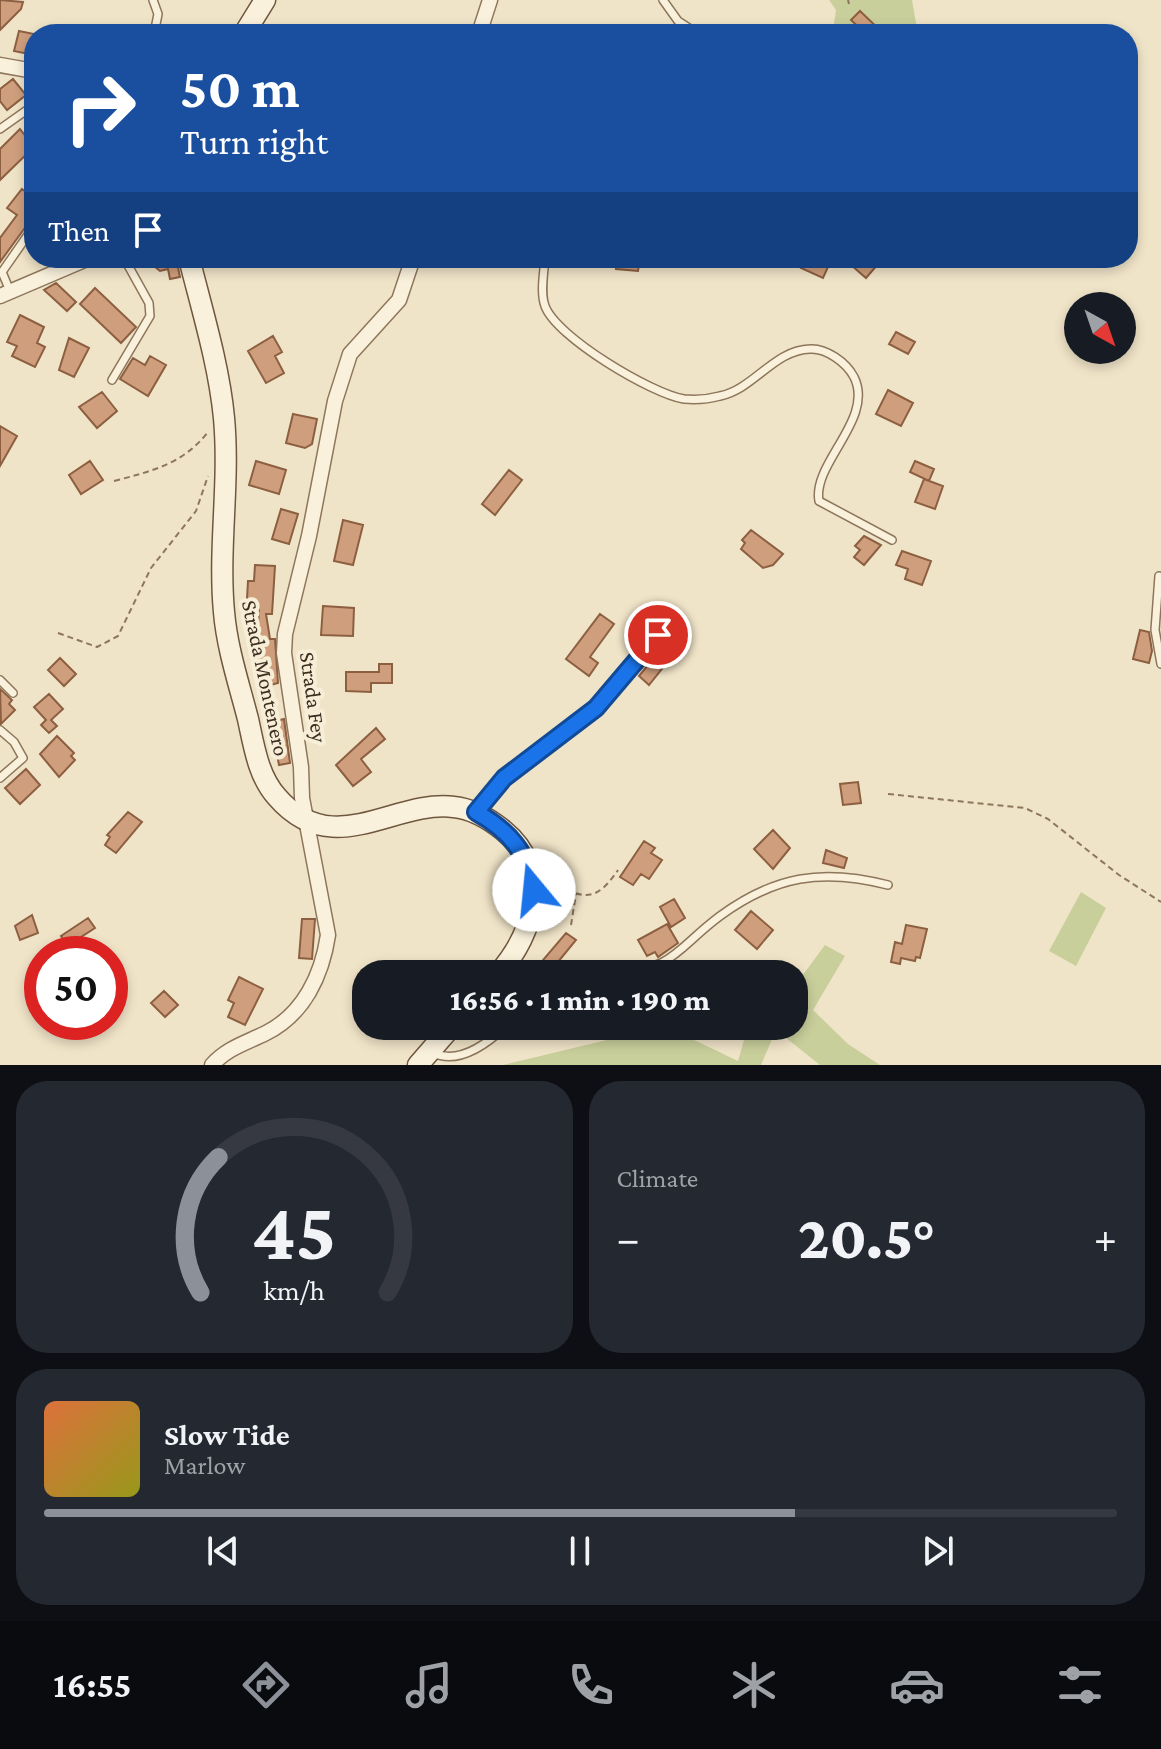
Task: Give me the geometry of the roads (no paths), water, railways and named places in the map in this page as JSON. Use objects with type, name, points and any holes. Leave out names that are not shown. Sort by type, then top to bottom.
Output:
[{"type":"main road","points":[[250,24],[265,0]]},
{"type":"main road","name":"Strada Montenero","points":[[191,268],[223,411],[227,457],[223,582],[227,635],[260,769],[281,802],[307,819],[356,827],[422,808],[456,807],[476,812],[508,834],[527,860],[534,890],[531,916],[519,947],[509,960]]},
{"type":"main road","points":[[424,1058],[440,1040]]},
{"type":"street","points":[[482,24],[490,0]]},
{"type":"street","points":[[0,65],[24,69]]},
{"type":"street","points":[[5,293],[65,268]]},
{"type":"street","name":"Strada Fey","points":[[212,1065],[232,1048],[280,1024],[320,976],[328,935],[307,819],[284,653],[285,634],[321,480],[335,401],[350,354],[399,300],[410,268]]},
{"type":"lane","points":[[153,0],[158,14],[156,24]]},
{"type":"lane","points":[[663,0],[683,24]]},
{"type":"lane","points":[[0,129],[24,112]]},
{"type":"lane","points":[[5,293],[2,272],[24,240]]},
{"type":"lane","points":[[112,380],[150,316],[149,303],[130,268]]},
{"type":"lane","points":[[545,268],[544,305],[551,316],[586,350],[665,394],[685,399],[724,396],[788,354],[800,350],[814,348],[835,358],[854,377],[858,402],[821,484],[819,501],[892,540]]},
{"type":"lane","points":[[1159,576],[1155,630],[1161,664]]},
{"type":"lane","points":[[476,812],[504,778],[596,708],[675,613]]},
{"type":"lane","points":[[0,680],[13,693]]},
{"type":"lane","points":[[0,730],[14,742],[23,758],[0,778]]},
{"type":"lane","points":[[670,960],[718,917],[770,886],[818,874],[861,878],[888,885]]},
{"type":"lane","points":[[424,1058],[458,1060],[489,1040]]}]
